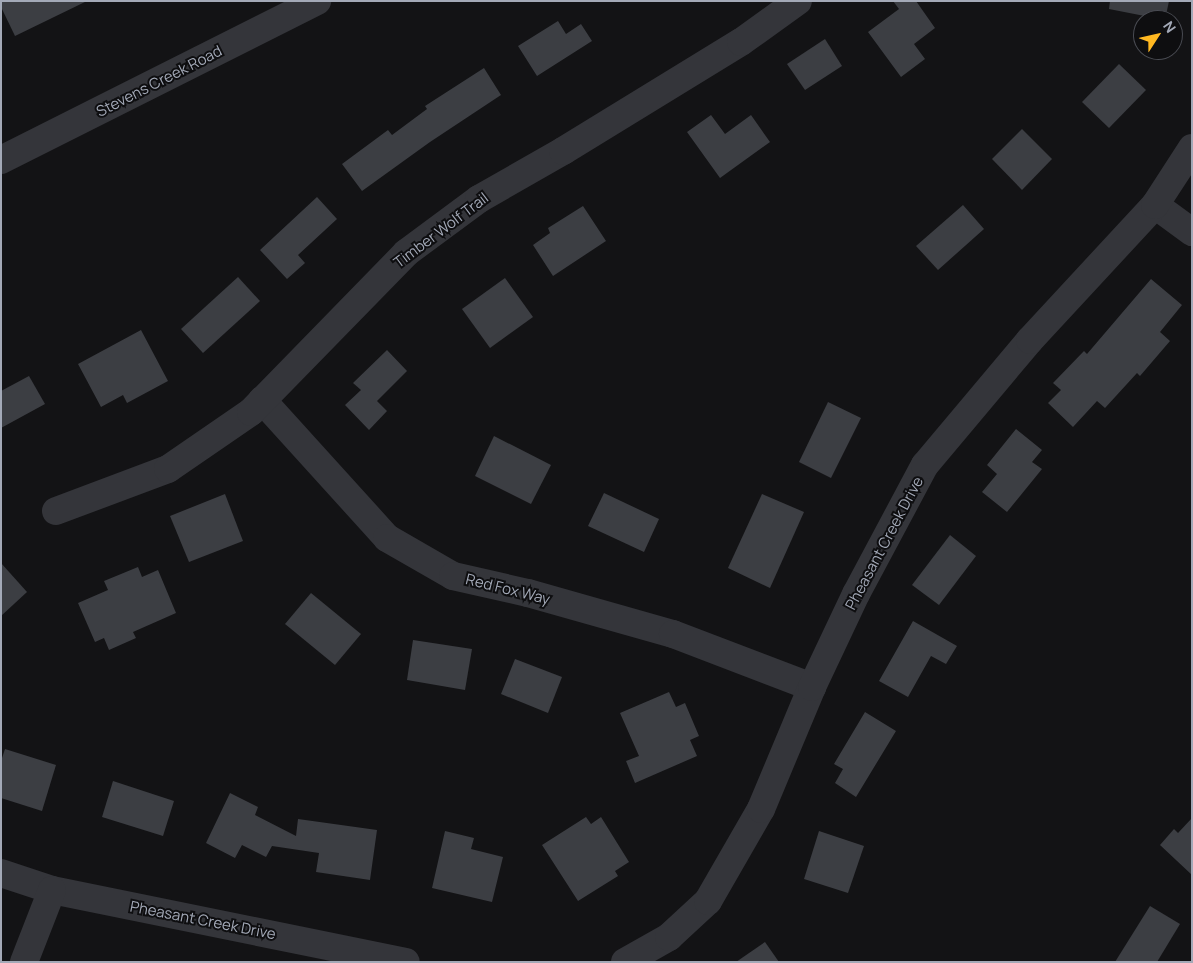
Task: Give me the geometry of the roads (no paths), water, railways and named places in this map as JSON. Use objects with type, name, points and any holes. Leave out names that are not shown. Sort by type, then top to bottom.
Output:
[{"type":"street","name":"Stevens Creek Road","points":[[1,160],[317,1]]},
{"type":"street","name":"Timber Wolf Trail","points":[[56,510],[168,469],[251,412],[406,253],[479,199],[563,151],[732,47],[798,1]]},
{"type":"street","name":"Pheasant Creek Drive","points":[[625,962],[669,937],[708,900],[762,809],[812,687],[856,594],[925,465],[1030,340],[1155,205],[1192,148]]},
{"type":"street","points":[[1155,205],[1192,232]]},
{"type":"street","name":"Red Fox Way","points":[[262,400],[387,538],[453,576],[528,593],[673,634],[812,687]]},
{"type":"street","name":"Pheasant Creek Drive","points":[[1,873],[52,890],[406,962]]},
{"type":"street","points":[[24,962],[52,890]]}]
